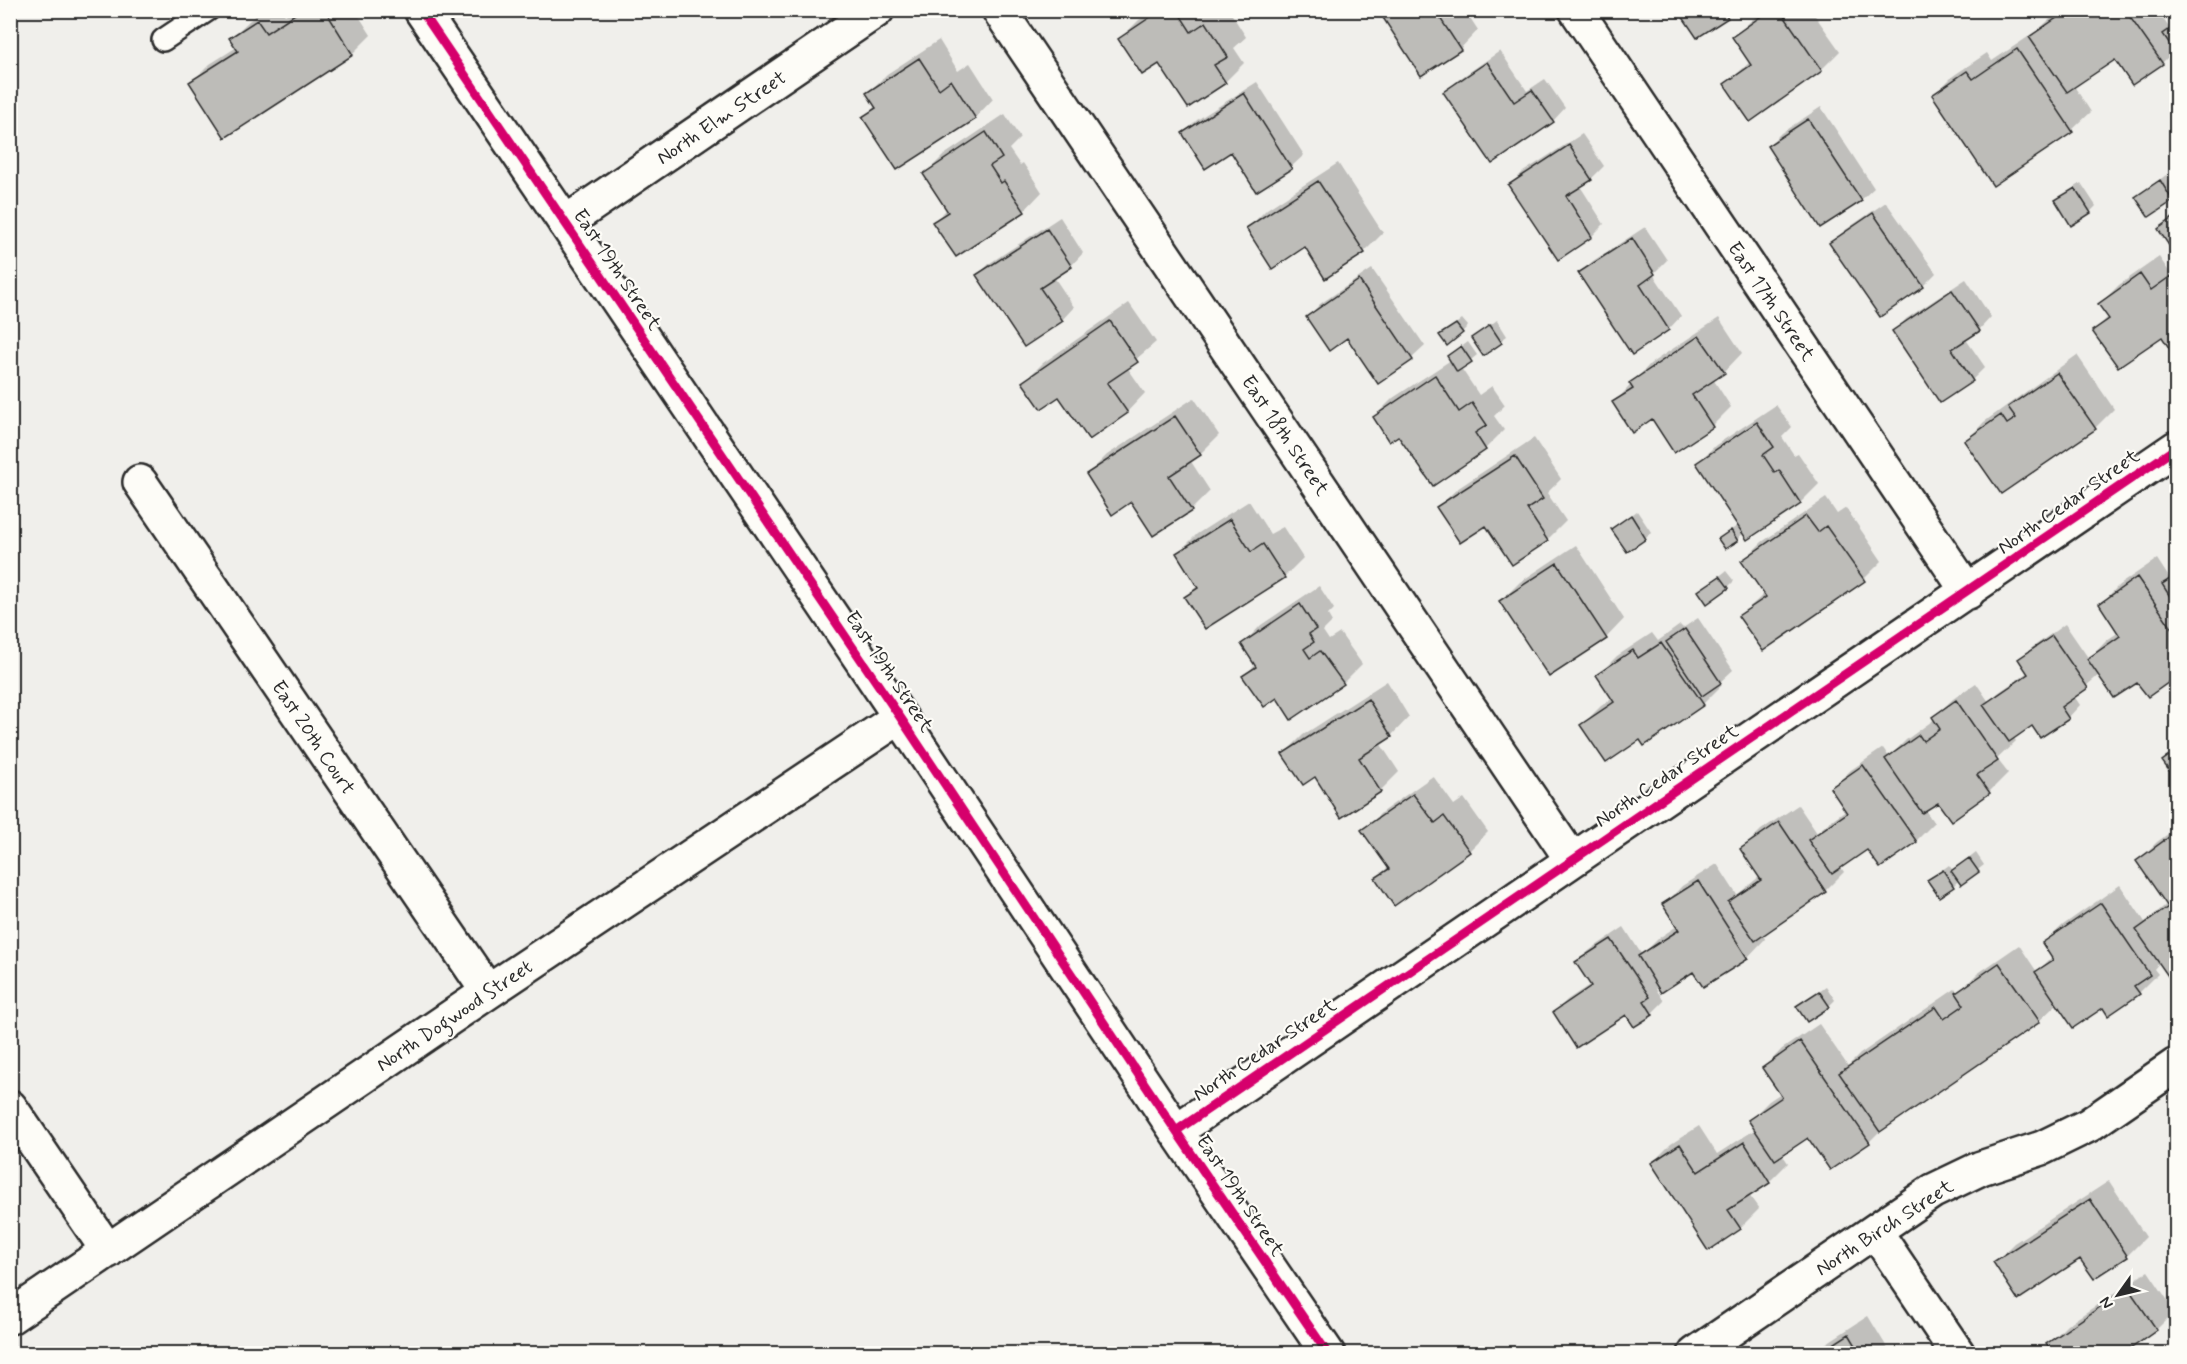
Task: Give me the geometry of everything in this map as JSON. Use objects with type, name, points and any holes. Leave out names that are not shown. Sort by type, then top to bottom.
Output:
[{"type":"street","name":"East 19th Street","points":[[421,10],[1328,1353]]},
{"type":"street","name":"North Elm Street","points":[[565,223],[877,10]]},
{"type":"street","name":"East 18th Street","points":[[999,10],[1572,860]]},
{"type":"street","name":"East 17th Street","points":[[1576,10],[1968,592]]},
{"type":"street","name":"North Cedar Street","points":[[1176,1131],[2176,448]]},
{"type":"street","name":"East 20th Court","points":[[140,482],[488,992]]},
{"type":"street","name":"North Dogwood Street","points":[[10,1317],[488,992],[900,717]]},
{"type":"street","name":"North Birch Street","points":[[1695,1353],[1933,1191],[1981,1168],[2042,1148],[2089,1125],[2176,1065]]},
{"type":"street","points":[[10,1107],[108,1251]]},
{"type":"street","points":[[1875,1231],[1958,1353]]},
{"type":"lane","points":[[164,40],[208,10]]},
{"type":"building","points":[[301,10],[325,10],[353,55],[225,138],[189,82],[238,51],[229,38],[257,20],[266,33]]},
{"type":"building","points":[[1161,10],[1177,10],[1191,32],[1206,22],[1228,57],[1214,65],[1226,83],[1188,108],[1159,64],[1142,75],[1118,39]]},
{"type":"building","points":[[1378,10],[1451,10],[1440,18],[1461,50],[1421,76]]},
{"type":"building","points":[[1678,10],[1723,10],[1728,18],[1697,38]]},
{"type":"building","points":[[1770,10],[1780,10],[1822,71],[1750,122],[1724,84],[1751,65],[1732,37]]},
{"type":"building","points":[[2058,10],[2125,10],[2163,64],[2132,85],[2115,60],[2067,92],[2029,37],[2061,15]]},
{"type":"building","points":[[2176,25],[2176,53],[2163,34]]},
{"type":"building","points":[[2017,49],[2073,132],[1993,186],[1932,95],[1967,71],[1973,79]]},
{"type":"building","points":[[919,58],[939,89],[951,80],[976,119],[897,170],[862,117],[876,108],[866,93]]},
{"type":"building","points":[[1487,62],[1514,102],[1532,90],[1554,122],[1492,164],[1443,92]]},
{"type":"building","points":[[1244,93],[1292,169],[1256,192],[1231,152],[1205,169],[1182,133]]},
{"type":"building","points":[[1808,119],[1862,201],[1820,228],[1767,146]]},
{"type":"building","points":[[986,132],[1002,158],[990,166],[1001,183],[1004,181],[1025,212],[956,257],[932,222],[948,212],[923,174]]},
{"type":"building","points":[[1569,145],[1592,180],[1566,196],[1592,237],[1558,260],[1508,185]]},
{"type":"building","points":[[2160,180],[2173,201],[2149,217],[2135,197]]},
{"type":"building","points":[[1318,181],[1365,253],[1325,279],[1305,247],[1272,269],[1246,228]]},
{"type":"building","points":[[2075,188],[2091,213],[2071,226],[2055,200]]},
{"type":"building","points":[[1873,213],[1924,287],[1880,317],[1829,243]]},
{"type":"building","points":[[2176,216],[2176,256],[2158,229]]},
{"type":"building","points":[[1047,229],[1072,267],[1040,288],[1063,321],[1024,347],[976,275]]},
{"type":"building","points":[[1632,238],[1655,274],[1640,285],[1669,330],[1632,355],[1578,273]]},
{"type":"building","points":[[2140,274],[2151,290],[2171,276],[2176,284],[2176,351],[2173,354],[2162,337],[2118,367],[2092,331],[2109,319],[2098,304]]},
{"type":"building","points":[[1359,280],[1413,360],[1378,384],[1347,338],[1329,351],[1306,317]]},
{"type":"building","points":[[1952,290],[1980,331],[1952,349],[1973,381],[1940,403],[1892,331]]},
{"type":"building","points":[[1110,321],[1138,362],[1107,383],[1128,413],[1089,440],[1059,397],[1041,409],[1022,382]]},
{"type":"building","points":[[1456,324],[1463,333],[1447,346],[1439,335]]},
{"type":"building","points":[[1490,325],[1502,343],[1483,356],[1471,338]]},
{"type":"building","points":[[1699,336],[1725,373],[1692,395],[1713,427],[1674,453],[1652,419],[1632,433],[1612,402],[1633,389],[1629,383]]},
{"type":"building","points":[[1461,346],[1472,362],[1457,372],[1447,356]]},
{"type":"building","points":[[2057,373],[2096,429],[2001,494],[1964,441],[2001,415],[2007,424],[2016,418],[2008,407]]},
{"type":"building","points":[[1435,375],[1459,412],[1472,403],[1487,425],[1475,433],[1486,450],[1433,486],[1398,436],[1389,442],[1373,417]]},
{"type":"building","points":[[1175,416],[1201,455],[1169,476],[1192,511],[1153,536],[1131,502],[1112,515],[1086,474]]},
{"type":"building","points":[[1757,422],[1774,447],[1763,455],[1775,473],[1779,470],[1801,504],[1747,540],[1696,463]]},
{"type":"building","points":[[1515,456],[1543,499],[1527,509],[1548,541],[1512,565],[1486,526],[1460,543],[1436,507]]},
{"type":"building","points":[[1631,515],[1646,539],[1627,552],[1611,529]]},
{"type":"building","points":[[1806,516],[1818,532],[1826,526],[1865,581],[1763,651],[1738,616],[1766,597],[1741,561]]},
{"type":"building","points":[[1230,519],[1251,552],[1263,544],[1285,578],[1205,629],[1184,597],[1198,588],[1176,553]]},
{"type":"building","points":[[1731,530],[1738,541],[1725,549],[1718,539]]},
{"type":"building","points":[[1557,563],[1607,639],[1549,677],[1499,601]]},
{"type":"building","points":[[2176,575],[2176,606],[2162,584]]},
{"type":"building","points":[[1720,576],[1729,588],[1707,604],[1698,591]]},
{"type":"building","points":[[2137,577],[2176,634],[2176,677],[2148,697],[2137,683],[2114,698],[2087,659],[2120,636],[2099,604]]},
{"type":"building","points":[[1300,604],[1316,629],[1309,634],[1314,642],[1304,649],[1310,658],[1320,651],[1344,684],[1291,720],[1277,698],[1264,707],[1242,676],[1256,667],[1241,644]]},
{"type":"building","points":[[1685,629],[1721,683],[1702,696],[1666,642]]},
{"type":"building","points":[[2052,636],[2088,688],[2061,707],[2069,719],[2040,738],[2032,726],[2009,742],[1983,705],[2028,674],[2018,659]]},
{"type":"building","points":[[1661,643],[1704,705],[1644,746],[1640,740],[1606,763],[1580,725],[1614,702],[1596,675],[1633,650],[1638,658]]},
{"type":"building","points":[[1368,699],[1392,737],[1359,758],[1381,792],[1341,818],[1315,777],[1303,785],[1282,754]]},
{"type":"building","points":[[1956,700],[1998,761],[1977,775],[1990,793],[1951,821],[1938,803],[1922,813],[1885,759],[1919,735],[1923,741],[1940,729],[1932,717]]},
{"type":"building","points":[[2176,751],[2176,773],[2173,776],[2162,761]]},
{"type":"building","points":[[1863,765],[1917,842],[1880,868],[1867,850],[1832,874],[1808,840],[1847,813],[1830,788]]},
{"type":"building","points":[[1413,794],[1435,823],[1444,816],[1470,852],[1394,906],[1375,878],[1389,869],[1361,830]]},
{"type":"building","points":[[1779,822],[1826,892],[1755,941],[1728,902],[1761,880],[1740,849]]},
{"type":"building","points":[[2176,832],[2176,970],[2168,976],[2136,930],[2168,907],[2136,861]]},
{"type":"building","points":[[1969,858],[1979,872],[1961,885],[1951,871]]},
{"type":"building","points":[[1943,870],[1954,887],[1939,897],[1927,880]]},
{"type":"building","points":[[1698,881],[1748,959],[1703,987],[1693,972],[1661,993],[1638,956],[1679,930],[1662,904]]},
{"type":"building","points":[[2101,903],[2150,975],[2134,986],[2140,994],[2108,1016],[2103,1008],[2073,1028],[2035,972],[2053,960],[2042,943]]},
{"type":"building","points":[[1611,939],[1650,997],[1644,1001],[1653,1015],[1634,1027],[1626,1015],[1576,1048],[1553,1012],[1591,986],[1575,962]]},
{"type":"building","points":[[1999,963],[2040,1022],[1880,1132],[1839,1073],[1936,1007],[1944,1019],[1964,1005],[1956,993]]},
{"type":"building","points":[[1819,991],[1830,1007],[1807,1022],[1796,1006]]},
{"type":"building","points":[[1800,1041],[1870,1143],[1830,1170],[1808,1138],[1775,1160],[1748,1120],[1782,1097],[1762,1068]]},
{"type":"building","points":[[1744,1142],[1770,1183],[1728,1210],[1741,1229],[1708,1251],[1651,1163],[1680,1144],[1698,1172]]},
{"type":"building","points":[[2090,1199],[2128,1257],[2094,1279],[2080,1259],[2018,1300],[1993,1262]]},
{"type":"building","points":[[2128,1288],[2157,1330],[2123,1354],[2053,1354],[2046,1344]]},
{"type":"building","points":[[1849,1334],[1861,1354],[1818,1354]]},
{"type":"cycle path","points":[[421,10],[1328,1354]]},
{"type":"cycle path","points":[[1176,1131],[2176,448]]}]
